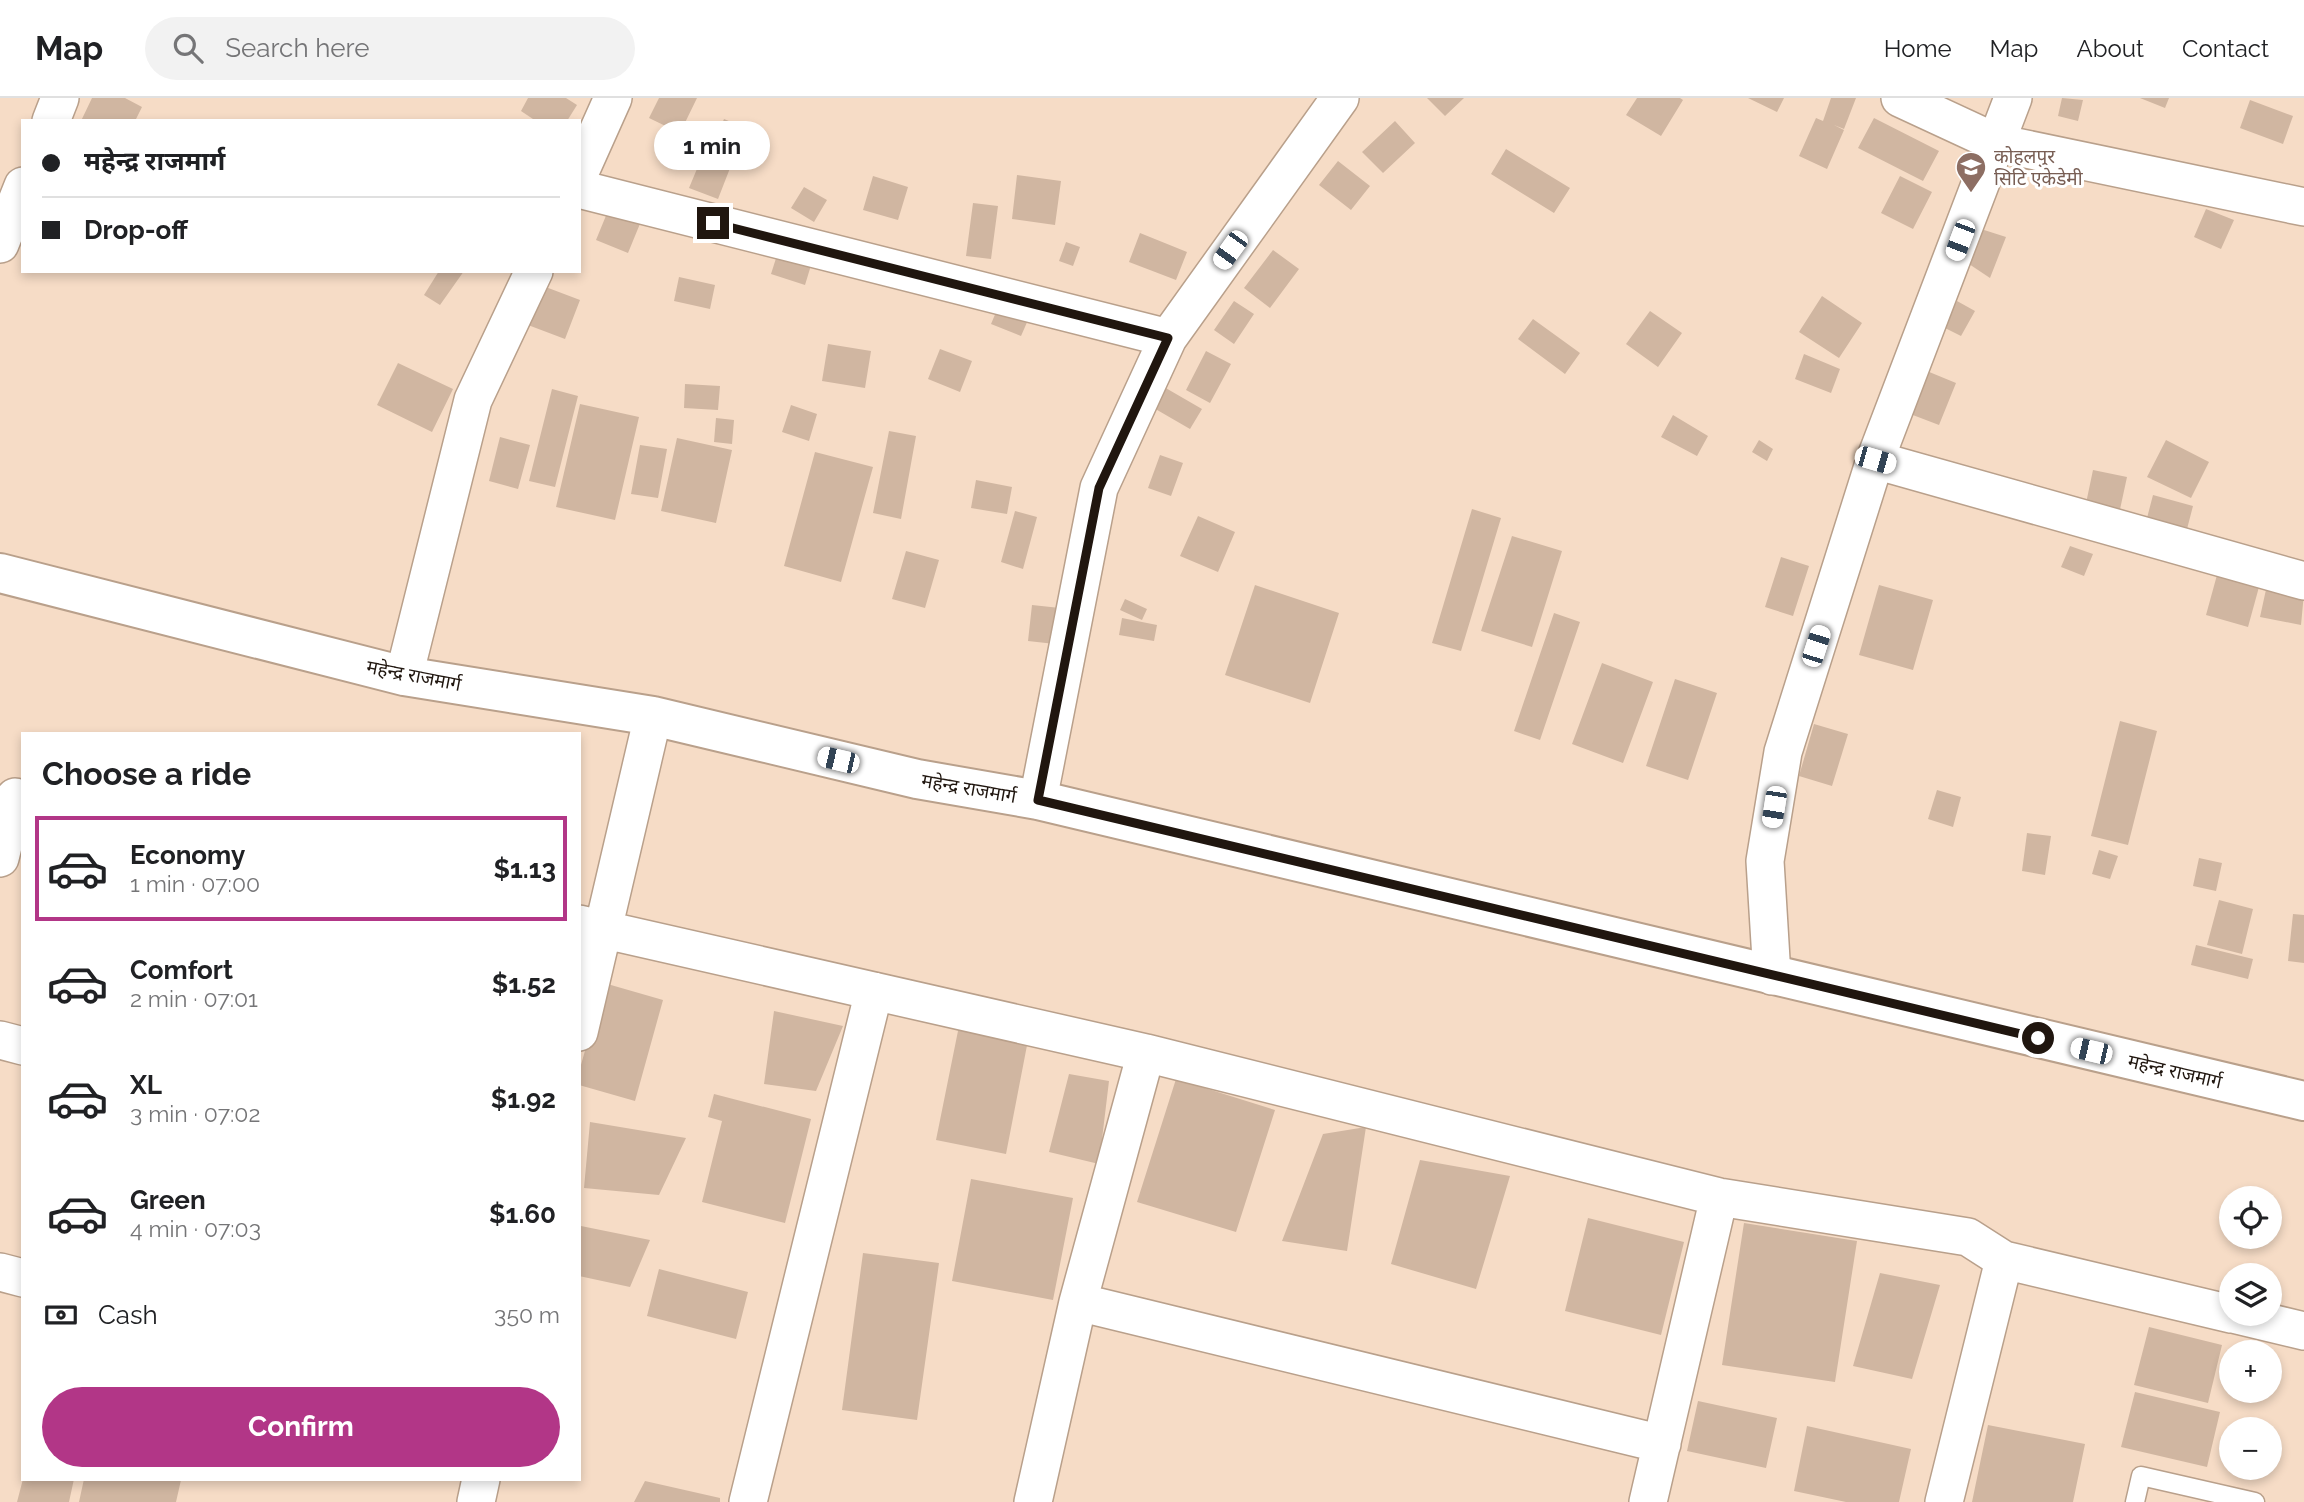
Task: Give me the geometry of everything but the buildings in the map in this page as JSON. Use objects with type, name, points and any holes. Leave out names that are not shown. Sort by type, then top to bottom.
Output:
[{"type":"highway","name":"महेन्द्र राजमार्ग","points":[[0,573],[404,676],[653,716],[917,779],[1038,800],[2304,1101]]},
{"type":"street","points":[[52,119],[60,98]]},
{"type":"street","points":[[581,170],[613,98]]},
{"type":"street","points":[[1038,800],[1099,488],[1168,338],[1340,98]]},
{"type":"street","points":[[1900,98],[1997,143],[2304,207]]},
{"type":"street","points":[[1772,976],[1765,861],[1783,752],[1875,460],[2013,98]]},
{"type":"street","points":[[581,190],[1168,338]]},
{"type":"street","points":[[0,244],[21,191]]},
{"type":"street","points":[[404,676],[472,400],[533,273]]},
{"type":"street","points":[[1875,460],[2304,581]]},
{"type":"street","points":[[581,1016],[592,926],[653,716]]},
{"type":"street","points":[[0,858],[13,797]]},
{"type":"street","points":[[592,926],[1146,1053],[1719,1196],[1968,1237],[2004,1260],[2219,1311]]},
{"type":"street","points":[[748,1502],[874,991]]},
{"type":"street","points":[[0,1040],[21,1045]]},
{"type":"street","points":[[1033,1502],[1079,1303],[1146,1053]]},
{"type":"street","points":[[1648,1502],[1719,1196]]},
{"type":"street","points":[[1944,1502],[2004,1260]]},
{"type":"street","points":[[0,1272],[21,1277]]},
{"type":"street","points":[[1079,1303],[1662,1444]]},
{"type":"street","points":[[2282,1326],[2304,1331]]},
{"type":"street","points":[[476,1502],[481,1481]]},
{"type":"lane","points":[[2135,1502],[2141,1476],[2229,1499],[2255,1502]]},
{"type":"place","name":"कोहलपुर सिटि एकेडेमी","points":[[1971,194]]},
{"type":"route","points":[[713,223],[1168,338],[1099,488],[1038,800],[2038,1038]]}]
